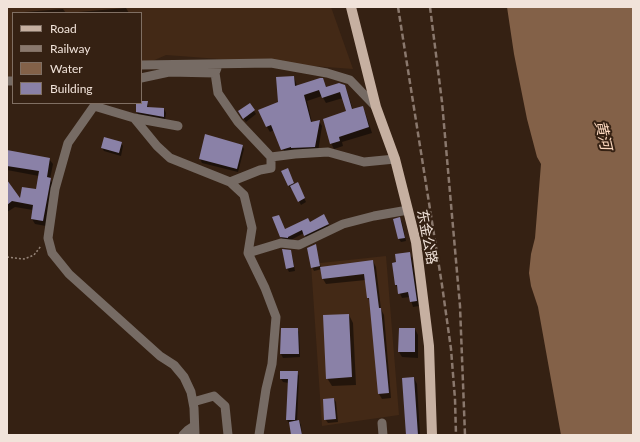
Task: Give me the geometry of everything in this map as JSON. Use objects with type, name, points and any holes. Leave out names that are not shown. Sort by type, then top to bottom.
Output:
[{"type":"main road","name":"东金公路","points":[[351,7],[376,107],[395,160],[416,242],[429,346],[432,435]]},
{"type":"street","points":[[142,65],[271,63],[327,73],[350,80],[376,107]]},
{"type":"street","points":[[220,64],[215,73],[218,93],[238,122],[271,157],[271,168],[260,170],[230,182]]},
{"type":"street","points":[[142,78],[169,72],[215,73]]},
{"type":"street","points":[[178,126],[134,118],[96,105],[68,143],[55,189],[48,238],[52,253],[69,274],[160,356],[174,365],[184,377],[191,392],[195,431],[188,430],[183,435]]},
{"type":"street","points":[[134,118],[157,146],[170,158],[230,182],[244,195],[252,228],[248,253],[265,288],[276,317],[272,364],[266,389],[259,435]]},
{"type":"street","points":[[271,157],[328,152],[364,162],[395,160]]},
{"type":"street","points":[[248,253],[281,243],[299,245],[343,224],[374,216],[408,210]]},
{"type":"street","points":[[193,402],[214,396],[225,406],[228,435]]},
{"type":"street","points":[[382,423],[383,435]]},
{"type":"path","points":[[7,257],[24,259],[34,255],[48,238]]},
{"type":"shaded area","points":[[7,7],[331,7],[353,69],[166,55],[142,66],[142,12],[12,12],[12,84],[7,85]]},
{"type":"shaded area","points":[[386,256],[399,415],[322,426],[311,264]]},
{"type":"water","name":"黄河","points":[[507,7],[633,7],[633,435],[561,435],[538,307],[531,286],[529,273],[531,254],[535,238],[541,164],[537,157],[527,119],[514,54]]},
{"type":"building","points":[[294,76],[295,86],[320,78],[323,78],[326,87],[339,83],[345,85],[352,109],[363,106],[369,127],[339,137],[340,141],[330,144],[323,119],[346,111],[340,92],[322,98],[319,90],[304,95],[311,122],[320,120],[315,147],[291,147],[281,150],[271,125],[266,127],[258,110],[278,102],[276,77]]},
{"type":"building","points":[[142,101],[148,101],[147,107],[164,108],[164,117],[136,112],[136,104],[142,104]]},
{"type":"building","points":[[250,103],[255,110],[243,119],[238,111]]},
{"type":"building","points":[[205,134],[243,145],[237,169],[199,159]]},
{"type":"building","points":[[104,137],[122,142],[119,153],[101,148]]},
{"type":"building","points":[[7,150],[50,158],[47,177],[51,178],[43,221],[31,219],[33,205],[12,201],[7,205],[7,180],[20,198],[22,187],[36,189],[39,171],[7,166]]},
{"type":"building","points":[[288,168],[294,183],[288,186],[281,171]]},
{"type":"building","points":[[298,182],[305,198],[298,202],[290,186]]},
{"type":"building","points":[[324,214],[329,224],[304,236],[302,230],[288,238],[280,237],[272,217],[279,215],[285,229],[308,218],[310,222]]},
{"type":"building","points":[[400,217],[405,238],[398,239],[393,219]]},
{"type":"building","points":[[316,244],[320,266],[311,268],[307,248]]},
{"type":"building","points":[[282,249],[291,250],[294,267],[286,269]]},
{"type":"building","points":[[410,252],[417,301],[410,302],[408,292],[398,294],[397,285],[395,285],[392,263],[396,262],[395,254]]},
{"type":"building","points":[[373,260],[379,308],[381,308],[389,393],[378,394],[369,298],[367,298],[364,274],[322,279],[320,267]]},
{"type":"building","points":[[349,314],[352,377],[326,379],[323,315]]},
{"type":"building","points":[[281,328],[298,328],[299,354],[280,354]]},
{"type":"building","points":[[399,328],[415,328],[415,352],[398,352]]},
{"type":"building","points":[[280,371],[298,371],[295,420],[286,420],[288,379],[280,379]]},
{"type":"building","points":[[414,377],[418,435],[406,435],[402,378]]},
{"type":"building","points":[[334,398],[336,419],[324,420],[323,399]]},
{"type":"building","points":[[299,420],[302,435],[291,435],[289,422]]},
{"type":"railway","points":[[398,7],[451,349],[456,435]]},
{"type":"railway","points":[[430,7],[442,102],[460,306],[465,435]]}]
